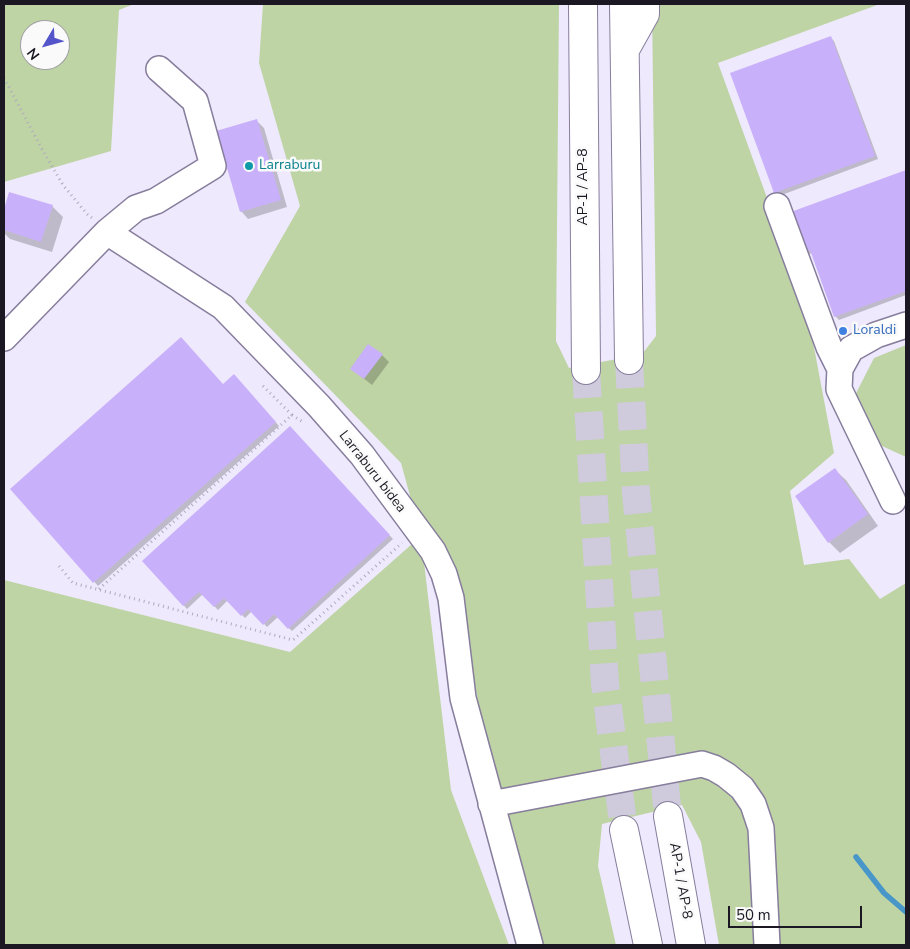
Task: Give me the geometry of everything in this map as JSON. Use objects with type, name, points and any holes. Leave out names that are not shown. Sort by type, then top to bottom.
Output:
[{"type":"highway","name":"AP-1 / AP-8","points":[[583,4],[586,370]]},
{"type":"highway","points":[[624,4],[629,360]]},
{"type":"highway","points":[[625,49],[645,14],[645,4]]},
{"type":"highway","name":"AP-1 / AP-8","points":[[668,816],[691,945]]},
{"type":"highway","points":[[624,830],[648,945]]},
{"type":"street","points":[[4,338],[107,232],[136,208],[156,201],[213,166],[195,101],[159,69]]},
{"type":"street","points":[[777,206],[830,348],[840,369]]},
{"type":"street","name":"Larraburu bidea","points":[[107,232],[223,307],[319,406],[362,455],[433,551],[444,574],[451,598],[463,698],[490,804],[530,945]]},
{"type":"street","points":[[893,501],[839,389],[840,369],[852,349],[876,335],[906,325]]},
{"type":"street","points":[[490,804],[702,764],[714,768],[742,788],[753,804],[761,828],[767,945]]},
{"type":"path","points":[[4,78],[43,152],[63,185],[87,214],[107,232]]},
{"type":"path","points":[[99,589],[292,415],[261,384]]},
{"type":"path","points":[[59,566],[74,583],[293,640],[418,530]]},
{"type":"green space","points":[[4,4],[134,4],[119,10],[111,151],[4,182]]},
{"type":"green space","points":[[263,4],[559,4],[556,341],[569,368],[617,359],[639,358],[656,336],[652,4],[880,4],[718,63],[806,305],[834,453],[790,491],[804,565],[849,559],[880,599],[906,583],[906,945],[719,945],[701,842],[682,805],[602,824],[598,866],[616,945],[540,945],[479,708],[456,575],[421,537],[451,790],[509,945],[4,945],[4,580],[290,652],[421,536],[401,463],[245,302],[300,206],[259,63]]},
{"type":"green space","points":[[906,345],[906,457],[882,446],[850,405],[874,358]]},
{"type":"building","points":[[831,36],[875,156],[774,193],[730,73]]},
{"type":"building","name":"Larraburu","points":[[257,119],[281,200],[240,212],[216,131]]},
{"type":"building","points":[[906,170],[906,291],[834,317],[810,250],[803,252],[788,213]]},
{"type":"building","points":[[9,192],[53,205],[41,242],[4,230],[4,209]]},
{"type":"building","points":[[181,337],[223,384],[234,374],[276,422],[93,583],[10,489]]},
{"type":"building","points":[[368,344],[383,354],[364,379],[350,369]]},
{"type":"building","points":[[290,426],[390,535],[288,629],[274,614],[263,625],[248,609],[241,616],[224,598],[214,607],[199,592],[183,606],[142,561]]},
{"type":"building","points":[[835,468],[868,514],[828,543],[795,496]]},
{"type":"waterway","points":[[856,857],[884,893],[906,912]]},
{"type":"tunnel","points":[[629,360],[636,493],[668,816]]},
{"type":"tunnel","points":[[586,370],[605,684],[624,830]]},
{"type":"place","name":"Larraburu","points":[[249,166]]},
{"type":"place","name":"Loraldi","points":[[843,331]]}]
